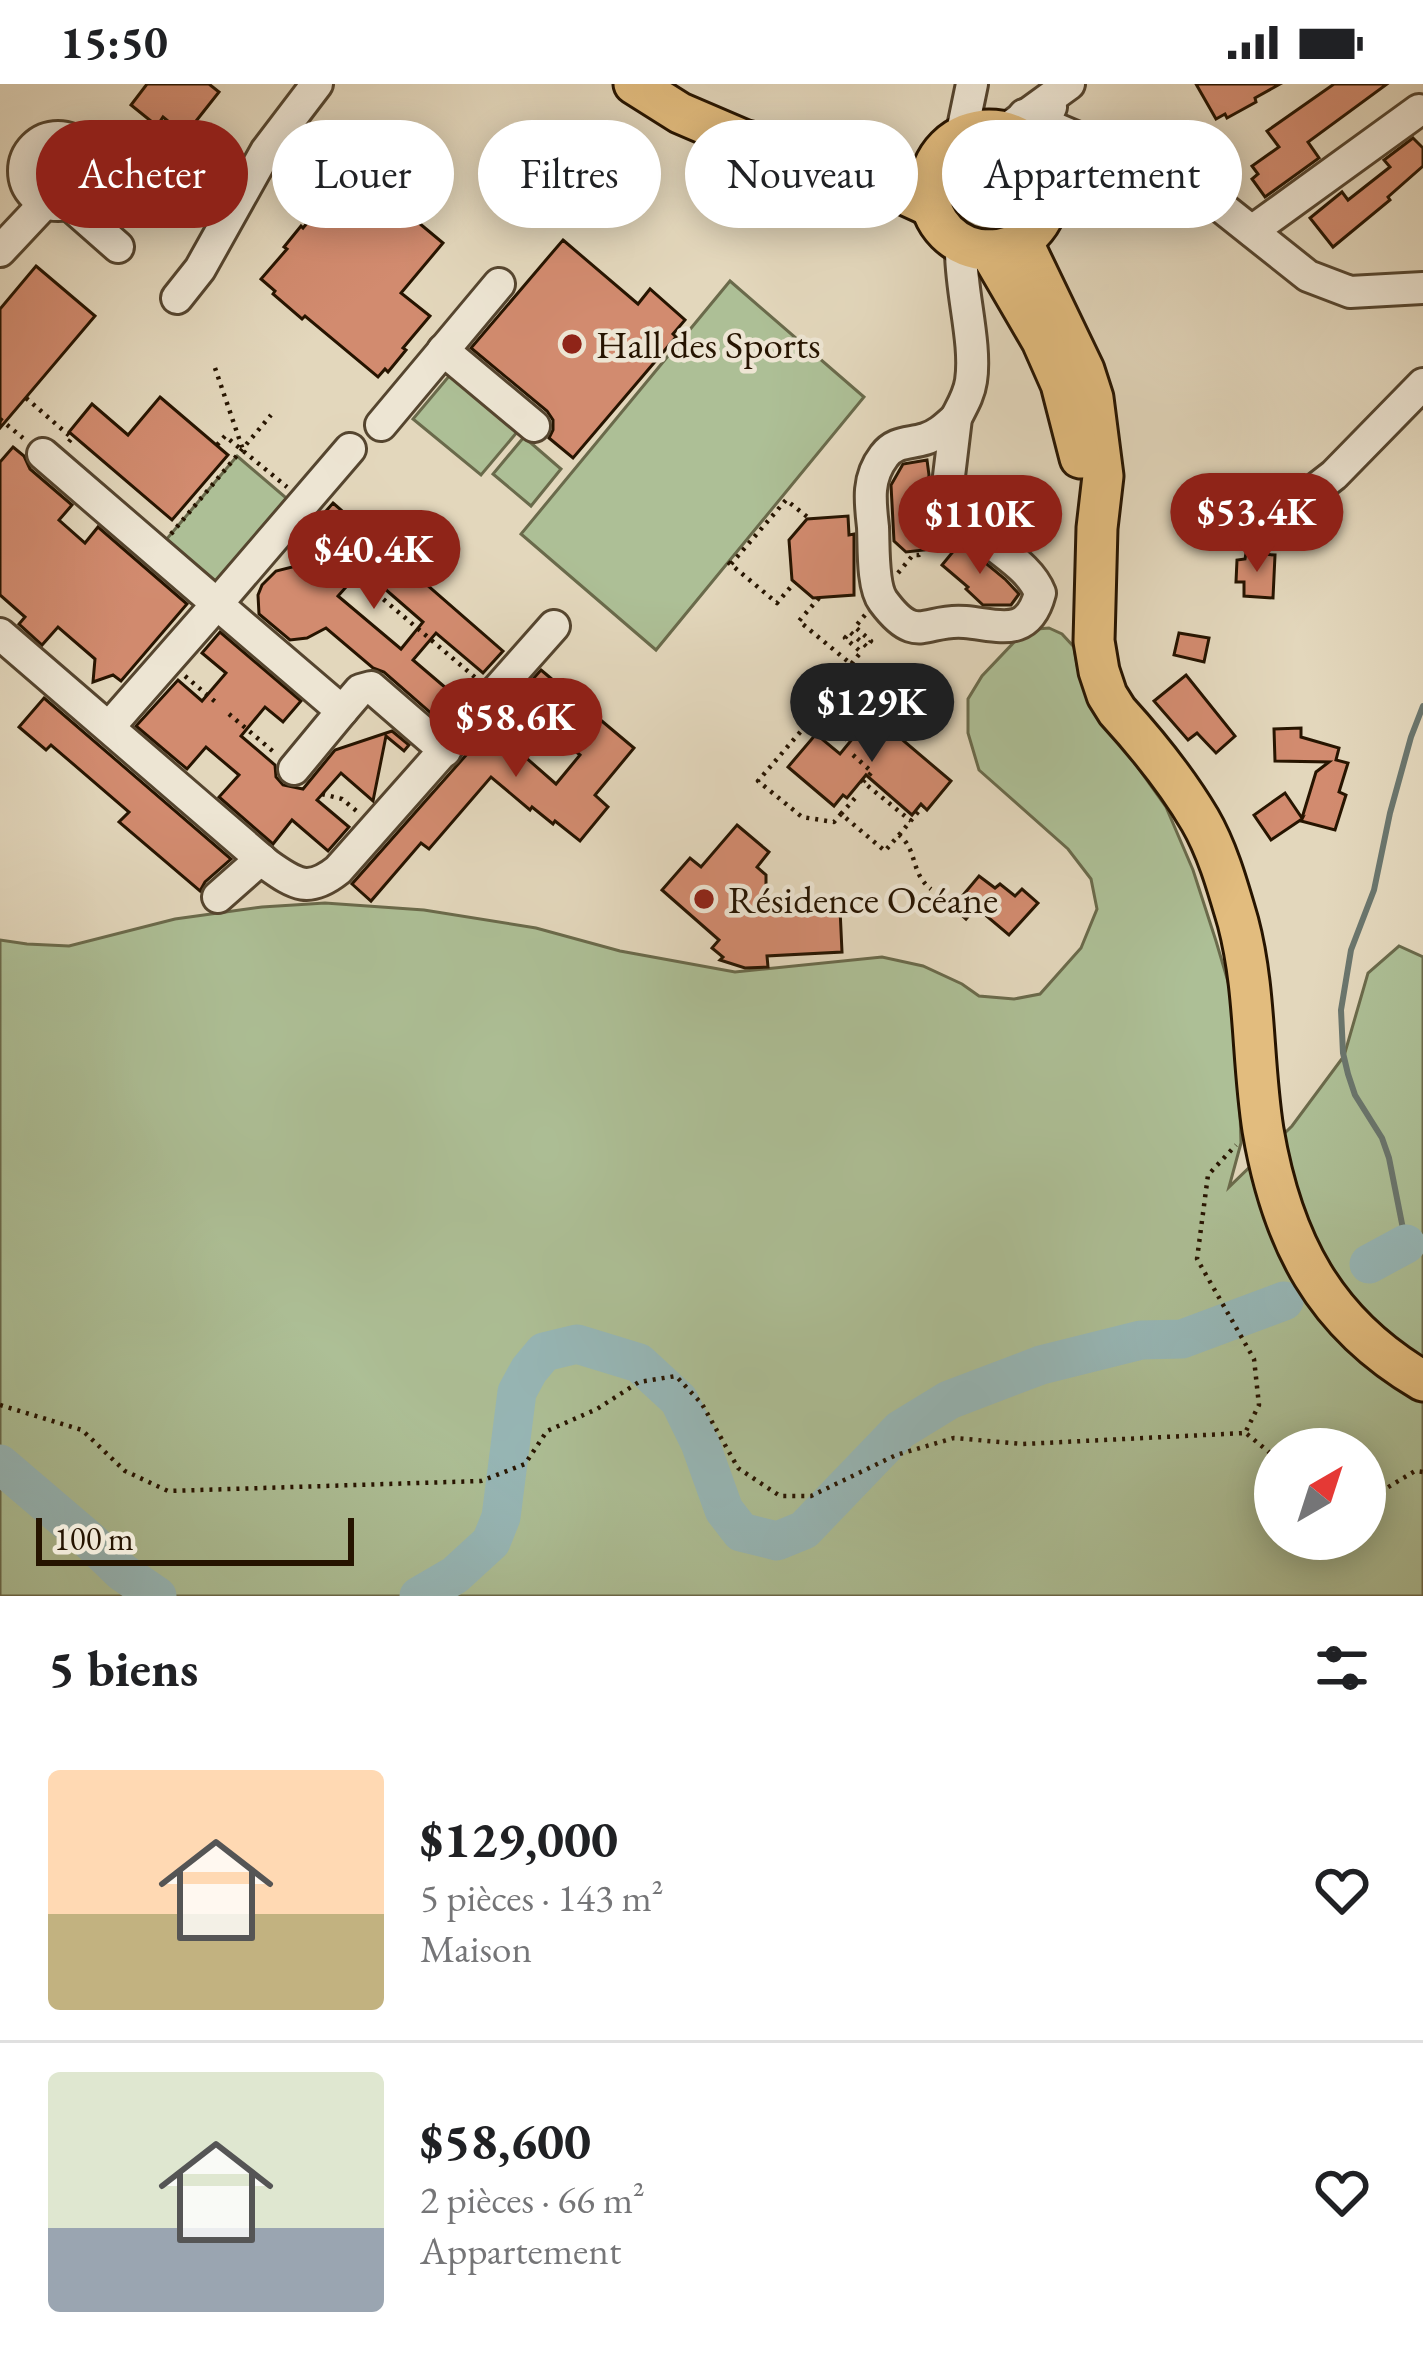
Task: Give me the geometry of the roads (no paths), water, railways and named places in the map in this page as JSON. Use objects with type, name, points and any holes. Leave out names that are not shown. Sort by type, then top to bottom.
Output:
[{"type":"main road","points":[[634,84],[696,120]]},
{"type":"main road","points":[[942,174],[930,180],[932,207],[941,226],[990,245],[1035,228]]},
{"type":"main road","points":[[918,201],[932,207]]},
{"type":"main road","points":[[990,245],[1061,384],[1097,528],[1094,641],[1107,695],[1201,821],[1220,863],[1249,974],[1262,1117],[1297,1246],[1316,1282],[1356,1333],[1423,1381]]},
{"type":"street","points":[[177,298],[200,268],[266,151],[317,84]]},
{"type":"street","points":[[972,84],[994,120]]},
{"type":"street","points":[[982,84],[998,120]]},
{"type":"street","points":[[1030,120],[1064,87]]},
{"type":"street","points":[[1252,231],[1420,110]]},
{"type":"street","points":[[0,227],[19,205],[56,197],[0,251]]},
{"type":"street","points":[[1242,223],[1308,276],[1350,292],[1423,288]]},
{"type":"street","points":[[989,542],[1020,566],[1040,593],[1029,614],[1010,627],[951,622],[915,628],[895,614],[878,592],[870,482],[875,468],[895,445],[943,430],[965,403],[972,379],[960,270],[990,245]]},
{"type":"street","points":[[381,425],[499,284]]},
{"type":"street","points":[[443,350],[534,426]]},
{"type":"street","points":[[1298,503],[1334,475],[1423,383]]},
{"type":"street","points":[[943,526],[956,418]]},
{"type":"street","points":[[42,446],[156,552],[342,711]]},
{"type":"street","points":[[109,727],[350,449]]},
{"type":"street","points":[[0,634],[261,859],[306,885],[320,883],[338,870],[554,626]]},
{"type":"street","points":[[294,769],[360,689],[371,688],[445,751]]},
{"type":"street","points":[[218,897],[261,859]]},
{"type":"waterway","points":[[1423,706],[1390,813],[1374,890],[1351,950],[1341,1010],[1348,1074],[1389,1158],[1406,1244],[1423,1237]]},
{"type":"waterway","points":[[1369,1264],[1406,1244]]},
{"type":"waterway","points":[[419,1596],[455,1575],[491,1542],[501,1517],[517,1392],[544,1352],[577,1344],[639,1363],[679,1400],[724,1510],[741,1532],[777,1541],[804,1530],[900,1430],[949,1400],[1041,1365],[1141,1340],[1182,1339],[1284,1301]]},
{"type":"waterway","points":[[0,1464],[122,1572],[157,1596]]},
{"type":"place","name":"Hall des Sports","points":[[572,344]]},
{"type":"place","name":"Résidence Océane","points":[[704,899]]}]
